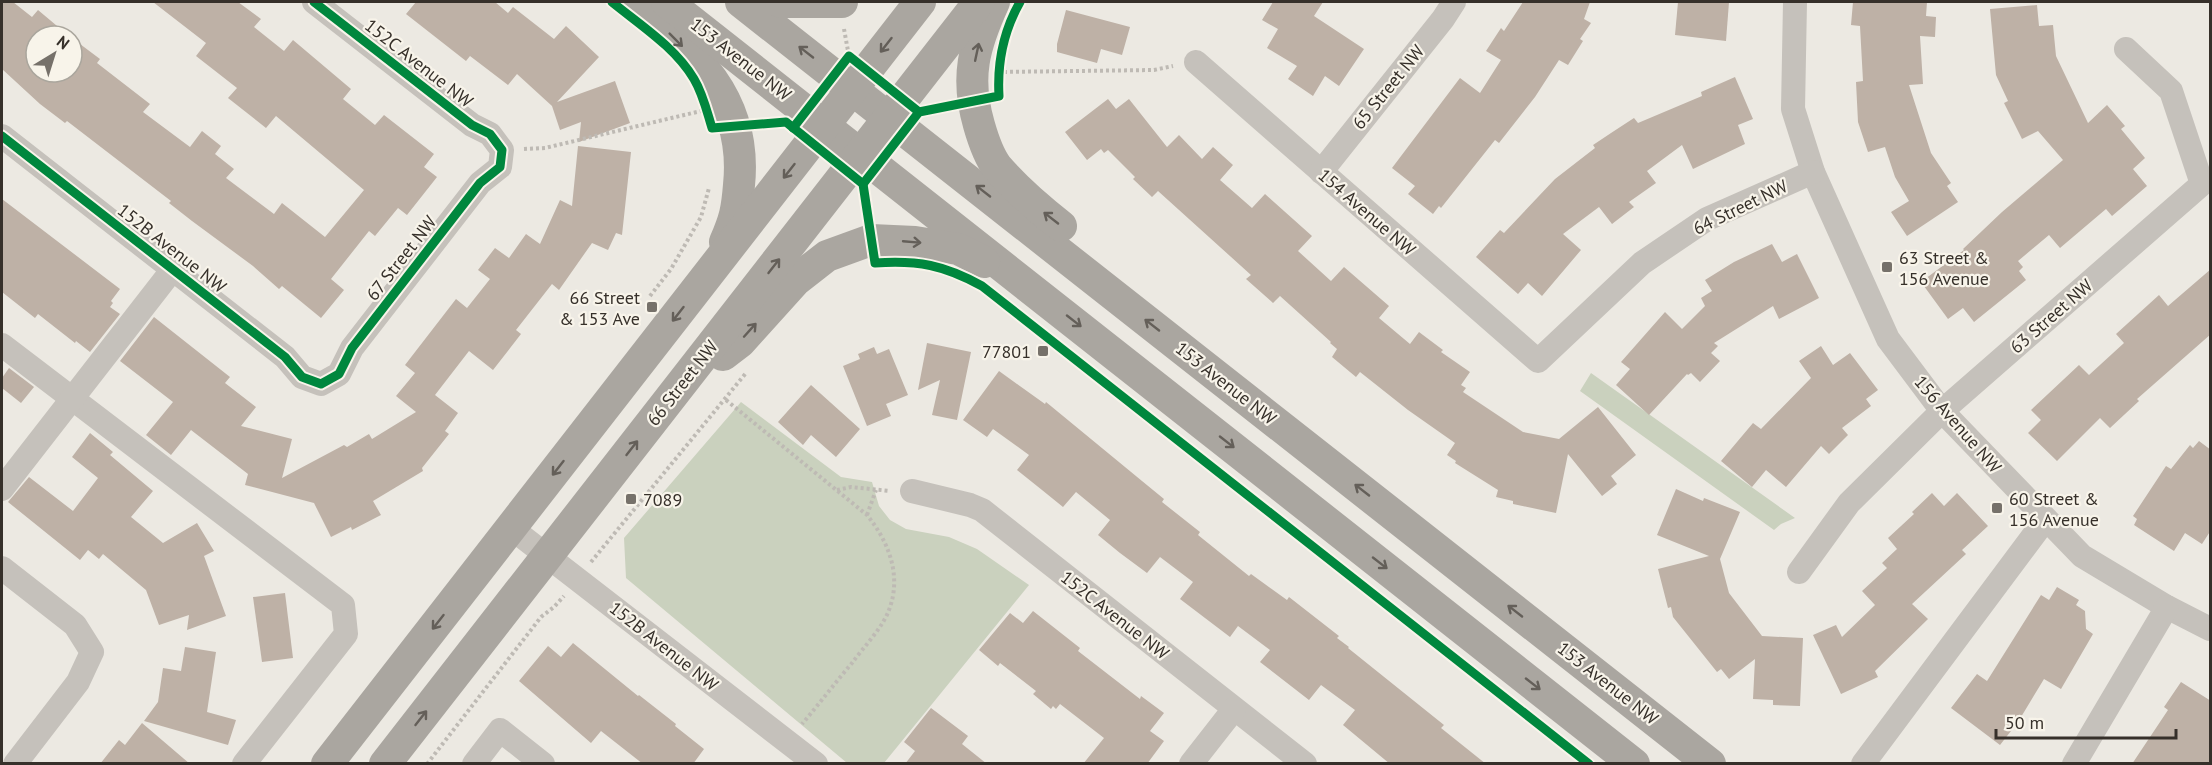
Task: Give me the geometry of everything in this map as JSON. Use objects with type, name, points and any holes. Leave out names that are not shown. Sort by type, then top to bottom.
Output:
[{"type":"main road","points":[[632,2],[663,26],[699,62],[726,98],[736,126],[741,169],[736,218],[714,267]]},
{"type":"main road","name":"153 Avenue NW","points":[[667,2],[1028,284],[1634,764]]},
{"type":"main road","name":"153 Avenue NW","points":[[741,2],[851,78],[889,117],[1710,764]]},
{"type":"main road","points":[[782,2],[842,2]]},
{"type":"main road","points":[[327,764],[824,125],[851,78],[920,2]]},
{"type":"main road","name":"66 Street NW","points":[[385,764],[979,2]]},
{"type":"main road","points":[[994,2],[981,32],[972,74],[972,100],[982,138],[996,165],[1031,202],[1187,325],[1297,439]]},
{"type":"main road","points":[[673,394],[740,342],[795,281],[827,256],[871,240],[915,242],[958,249],[1028,284]]},
{"type":"street","name":"152C Avenue NW","points":[[314,2],[472,125],[490,134],[502,150]]},
{"type":"street","name":"65 Street NW","points":[[1321,171],[1443,19],[1454,2]]},
{"type":"street","points":[[1796,2],[1793,109],[1814,172]]},
{"type":"street","name":"63 Street NW","points":[[1799,573],[1849,502],[1942,411],[2202,184],[2171,91],[2126,49]]},
{"type":"street","name":"154 Avenue NW","points":[[1196,62],[1538,361]]},
{"type":"street","name":"152B Avenue NW","points":[[2,136],[285,357],[302,377],[321,384]]},
{"type":"street","name":"67 Street NW","points":[[321,384],[339,374],[352,348],[480,183],[500,167],[502,150]]},
{"type":"street","name":"64 Street NW","points":[[1538,361],[1642,263],[1707,219],[1814,172]]},
{"type":"street","name":"156 Avenue NW","points":[[1814,172],[1888,339],[1942,411],[2082,556],[2167,607],[2211,629]]},
{"type":"street","points":[[2,489],[173,269]]},
{"type":"street","points":[[2,345],[71,400],[343,605],[345,634],[244,764]]},
{"type":"street","name":"152C Avenue NW","points":[[912,491],[982,510],[1305,764]]},
{"type":"street","points":[[1863,764],[2045,520]]},
{"type":"street","name":"152B Avenue NW","points":[[512,528],[816,764]]},
{"type":"street","points":[[2,568],[75,625],[92,652],[78,682],[15,764]]},
{"type":"street","points":[[2074,764],[2167,607]]},
{"type":"street","points":[[1191,764],[1234,709]]},
{"type":"street","points":[[474,764],[500,730],[543,764]]},
{"type":"path","points":[[998,71],[1154,70],[1196,62]]},
{"type":"path","points":[[502,150],[545,148],[705,106],[712,128],[736,126]]},
{"type":"path","points":[[650,296],[671,269],[701,216],[711,182]]},
{"type":"path","points":[[603,547],[747,373]]},
{"type":"path","points":[[726,400],[867,515],[878,529],[888,549],[894,571],[889,611],[869,641],[789,742]]},
{"type":"path","points":[[837,490],[851,488],[912,491]]},
{"type":"path","points":[[867,515],[876,490]]},
{"type":"path","points":[[427,764],[541,617],[554,608]]},
{"type":"green space","points":[[1591,373],[1795,518],[1774,530],[1580,391]]},
{"type":"green space","points":[[741,402],[841,477],[872,482],[879,506],[890,520],[906,529],[949,537],[977,549],[1029,585],[884,763],[847,763],[626,578],[624,538]]},
{"type":"building","points":[[2,2],[13,2],[32,17],[38,10],[55,24],[24,24],[24,84],[84,84],[84,47],[100,59],[97,63],[150,104],[143,112],[190,147],[202,131],[221,146],[215,154],[234,169],[226,178],[274,214],[282,203],[325,237],[364,190],[276,116],[266,128],[228,98],[237,88],[196,56],[206,43],[153,2],[238,2],[261,19],[254,27],[284,51],[293,40],[351,89],[343,99],[375,125],[384,115],[434,154],[424,167],[437,177],[407,215],[398,208],[375,236],[369,231],[331,279],[344,290],[321,318],[282,286],[279,289],[253,266],[169,203],[171,201],[67,121],[65,123],[40,104],[2,69]]},
{"type":"building","points":[[416,2],[495,2],[508,13],[513,7],[554,39],[566,26],[599,57],[557,102],[615,81],[630,123],[579,142],[581,122],[560,130],[552,106],[517,74],[508,85],[470,56],[466,61],[406,14]]},
{"type":"building","points":[[1273,2],[1323,2],[1314,16],[1364,49],[1339,86],[1325,76],[1313,96],[1288,79],[1297,66],[1267,48],[1278,29],[1262,20]]},
{"type":"building","points":[[1523,2],[1590,2],[1584,19],[1591,23],[1580,39],[1583,41],[1568,65],[1559,60],[1535,97],[1499,143],[1495,140],[1441,208],[1439,206],[1433,214],[1408,194],[1415,186],[1392,168],[1460,78],[1480,93],[1501,60],[1486,51],[1501,28],[1504,31]]},
{"type":"building","points":[[1678,2],[1729,2],[1726,41],[1675,35]]},
{"type":"building","points":[[1853,2],[1927,2],[1926,16],[1936,17],[1935,37],[1920,36],[1923,84],[1909,85],[1931,153],[1951,183],[1947,186],[1958,202],[1907,236],[1891,212],[1909,201],[1895,177],[1885,147],[1868,152],[1858,122],[1856,82],[1863,81],[1860,26],[1851,25]]},
{"type":"building","points":[[2037,5],[2039,26],[2053,25],[2056,56],[2088,123],[2107,105],[2125,126],[2121,129],[2145,158],[2133,169],[2147,186],[2112,216],[2106,209],[2060,248],[2049,235],[2018,261],[2023,267],[2019,271],[2026,280],[1974,322],[1963,308],[1948,319],[1921,282],[1964,250],[2002,212],[2063,160],[2038,131],[2022,139],[2004,103],[2008,101],[1996,75],[1990,9]]},
{"type":"building","points":[[1066,10],[1130,27],[1122,55],[1101,49],[1097,63],[1057,52]]},
{"type":"building","points":[[1735,77],[1753,119],[1738,125],[1745,144],[1693,169],[1682,145],[1647,171],[1656,183],[1629,202],[1634,207],[1612,224],[1599,207],[1563,234],[1581,250],[1542,296],[1528,283],[1518,294],[1476,257],[1500,230],[1504,233],[1555,179],[1595,148],[1593,145],[1634,118],[1638,123],[1702,96],[1701,92]]},
{"type":"building","points":[[1108,99],[1116,109],[1129,99],[1167,147],[1179,135],[1202,159],[1213,147],[1233,165],[1220,180],[1252,208],[1265,194],[1312,236],[1298,251],[1331,281],[1344,267],[1389,306],[1379,318],[1410,344],[1419,332],[1443,350],[1441,352],[1470,372],[1461,385],[1466,388],[1463,392],[1523,432],[1559,439],[1598,407],[1636,455],[1611,476],[1617,484],[1602,496],[1568,454],[1556,513],[1513,504],[1513,501],[1496,497],[1498,490],[1455,463],[1456,461],[1447,455],[1455,443],[1360,372],[1356,377],[1332,357],[1337,349],[1331,342],[1280,296],[1273,303],[1246,279],[1251,275],[1158,191],[1152,197],[1108,150],[1104,153],[1101,149],[1087,160],[1065,132]]},
{"type":"building","points":[[578,146],[631,152],[622,235],[616,233],[608,250],[592,243],[559,290],[552,284],[516,330],[521,334],[493,370],[469,351],[435,395],[458,413],[445,431],[449,434],[422,468],[423,471],[373,501],[381,515],[352,530],[351,527],[331,537],[314,503],[245,485],[248,474],[191,430],[171,455],[146,435],[173,402],[120,361],[154,317],[230,377],[225,383],[256,407],[241,426],[292,439],[282,478],[369,434],[372,439],[416,412],[396,396],[415,373],[405,365],[456,299],[467,308],[490,279],[478,270],[495,248],[509,258],[526,234],[540,244],[560,200],[572,206]]},
{"type":"building","points":[[2,199],[120,289],[111,301],[113,303],[110,307],[120,314],[90,352],[38,314],[35,318],[2,292]]},
{"type":"building","points":[[1772,244],[1782,262],[1797,254],[1819,298],[1779,319],[1773,306],[1714,343],[1718,346],[1711,353],[1720,361],[1700,382],[1691,373],[1687,374],[1649,415],[1616,385],[1630,369],[1621,362],[1665,312],[1682,329],[1705,306],[1701,298],[1712,291],[1705,280],[1734,262]]},
{"type":"building","points":[[2211,269],[2211,334],[2137,399],[2139,401],[2110,428],[2100,418],[2057,461],[2028,433],[2041,420],[2031,410],[2079,365],[2089,375],[2124,343],[2116,334],[2159,295],[2168,306]]},
{"type":"building","points":[[927,343],[971,352],[957,420],[932,415],[940,380],[918,390]]},
{"type":"building","points":[[1821,346],[1833,365],[1850,353],[1878,390],[1866,399],[1871,406],[1842,428],[1848,435],[1829,454],[1821,446],[1786,487],[1766,470],[1752,487],[1721,461],[1753,423],[1761,429],[1811,378],[1799,361]]},
{"type":"building","points":[[874,347],[877,354],[889,349],[908,395],[886,404],[891,416],[867,426],[843,366],[860,359],[858,354]]},
{"type":"building","points":[[9,368],[34,387],[21,403],[2,388],[2,378]]},
{"type":"building","points":[[999,371],[1045,404],[1046,402],[1164,499],[1162,502],[1200,532],[1198,535],[1249,576],[1251,574],[1287,600],[1289,597],[1339,636],[1337,638],[1348,648],[1444,725],[1441,728],[1486,764],[1390,764],[1343,725],[1355,710],[1321,685],[1309,700],[1260,662],[1270,650],[1238,626],[1230,637],[1180,599],[1193,582],[1160,557],[1147,573],[1098,535],[1110,520],[1076,492],[1063,507],[1017,470],[1029,455],[993,429],[987,437],[963,420]]},
{"type":"building","points":[[811,385],[860,429],[836,457],[811,435],[803,445],[778,422]]},
{"type":"building","points":[[90,433],[113,452],[110,455],[153,491],[131,517],[163,543],[197,523],[214,551],[204,556],[226,616],[187,630],[189,615],[159,625],[146,590],[103,554],[99,559],[88,550],[80,560],[8,502],[29,477],[73,511],[98,478],[72,457]]},
{"type":"building","points":[[2199,441],[2211,450],[2211,530],[2202,544],[2185,533],[2174,551],[2134,525],[2137,519],[2133,516],[2166,466],[2171,469],[2190,445],[2193,448]]},
{"type":"building","points":[[1676,489],[1703,501],[1704,498],[1740,512],[1720,559],[1729,593],[1762,636],[1803,638],[1800,706],[1773,705],[1773,700],[1753,699],[1755,659],[1729,679],[1721,669],[1717,672],[1673,617],[1671,607],[1668,608],[1658,569],[1709,556],[1657,535]]},
{"type":"building","points":[[1932,493],[1944,506],[1957,493],[1988,526],[1962,550],[1966,554],[1912,604],[1928,619],[1875,671],[1878,677],[1841,694],[1813,635],[1836,625],[1842,637],[1875,605],[1862,591],[1887,568],[1882,563],[1897,549],[1888,538],[1914,514],[1912,512]]},
{"type":"building","points":[[2057,587],[2079,600],[2076,605],[2085,611],[2086,629],[2093,634],[2061,689],[2044,679],[2018,722],[2000,745],[1951,708],[1977,674],[1987,681],[2041,595],[2049,600]]},
{"type":"building","points":[[285,593],[293,658],[262,662],[253,597]]},
{"type":"building","points":[[1033,611],[1080,648],[1078,651],[1140,699],[1141,696],[1164,713],[1150,731],[1164,741],[1147,764],[1083,764],[1104,738],[1060,704],[1056,709],[1053,706],[1051,709],[1033,694],[1036,691],[1000,663],[998,666],[979,650],[1010,613],[1023,623]]},
{"type":"building","points":[[573,643],[676,724],[675,726],[704,749],[693,764],[643,764],[601,731],[591,743],[519,681],[548,646],[561,657]]},
{"type":"building","points":[[185,647],[216,652],[207,712],[236,720],[228,745],[144,721],[158,702],[163,668],[181,671]]},
{"type":"building","points":[[2181,682],[2211,701],[2211,764],[2132,764],[2168,710],[2164,707]]},
{"type":"building","points":[[931,708],[968,736],[962,744],[987,764],[905,764],[915,751],[904,742]]},
{"type":"building","points":[[142,723],[190,764],[100,764],[119,740],[125,745]]},
{"type":"cycle path","points":[[2,136],[285,357],[302,377],[321,384],[339,374],[352,348],[480,183],[500,167],[502,150],[490,134],[472,125],[314,2]]},
{"type":"cycle path","points":[[612,2],[656,37],[686,67],[700,91],[712,128],[786,122],[863,184],[875,263],[918,263],[955,273],[982,286],[1589,764]]},
{"type":"cycle path","points":[[863,184],[919,112],[999,96],[1002,48],[1009,25],[1020,2]]},
{"type":"cycle path","points":[[793,128],[849,56],[919,112]]},
{"type":"place","name":"63 Street & 156 Avenue","points":[[1887,267]]},
{"type":"place","name":"66 Street & 153 Ave","points":[[652,307]]},
{"type":"place","name":"77801","points":[[1043,351]]},
{"type":"place","name":"7089","points":[[631,499]]},
{"type":"place","name":"60 Street & 156 Avenue","points":[[1997,508]]}]
